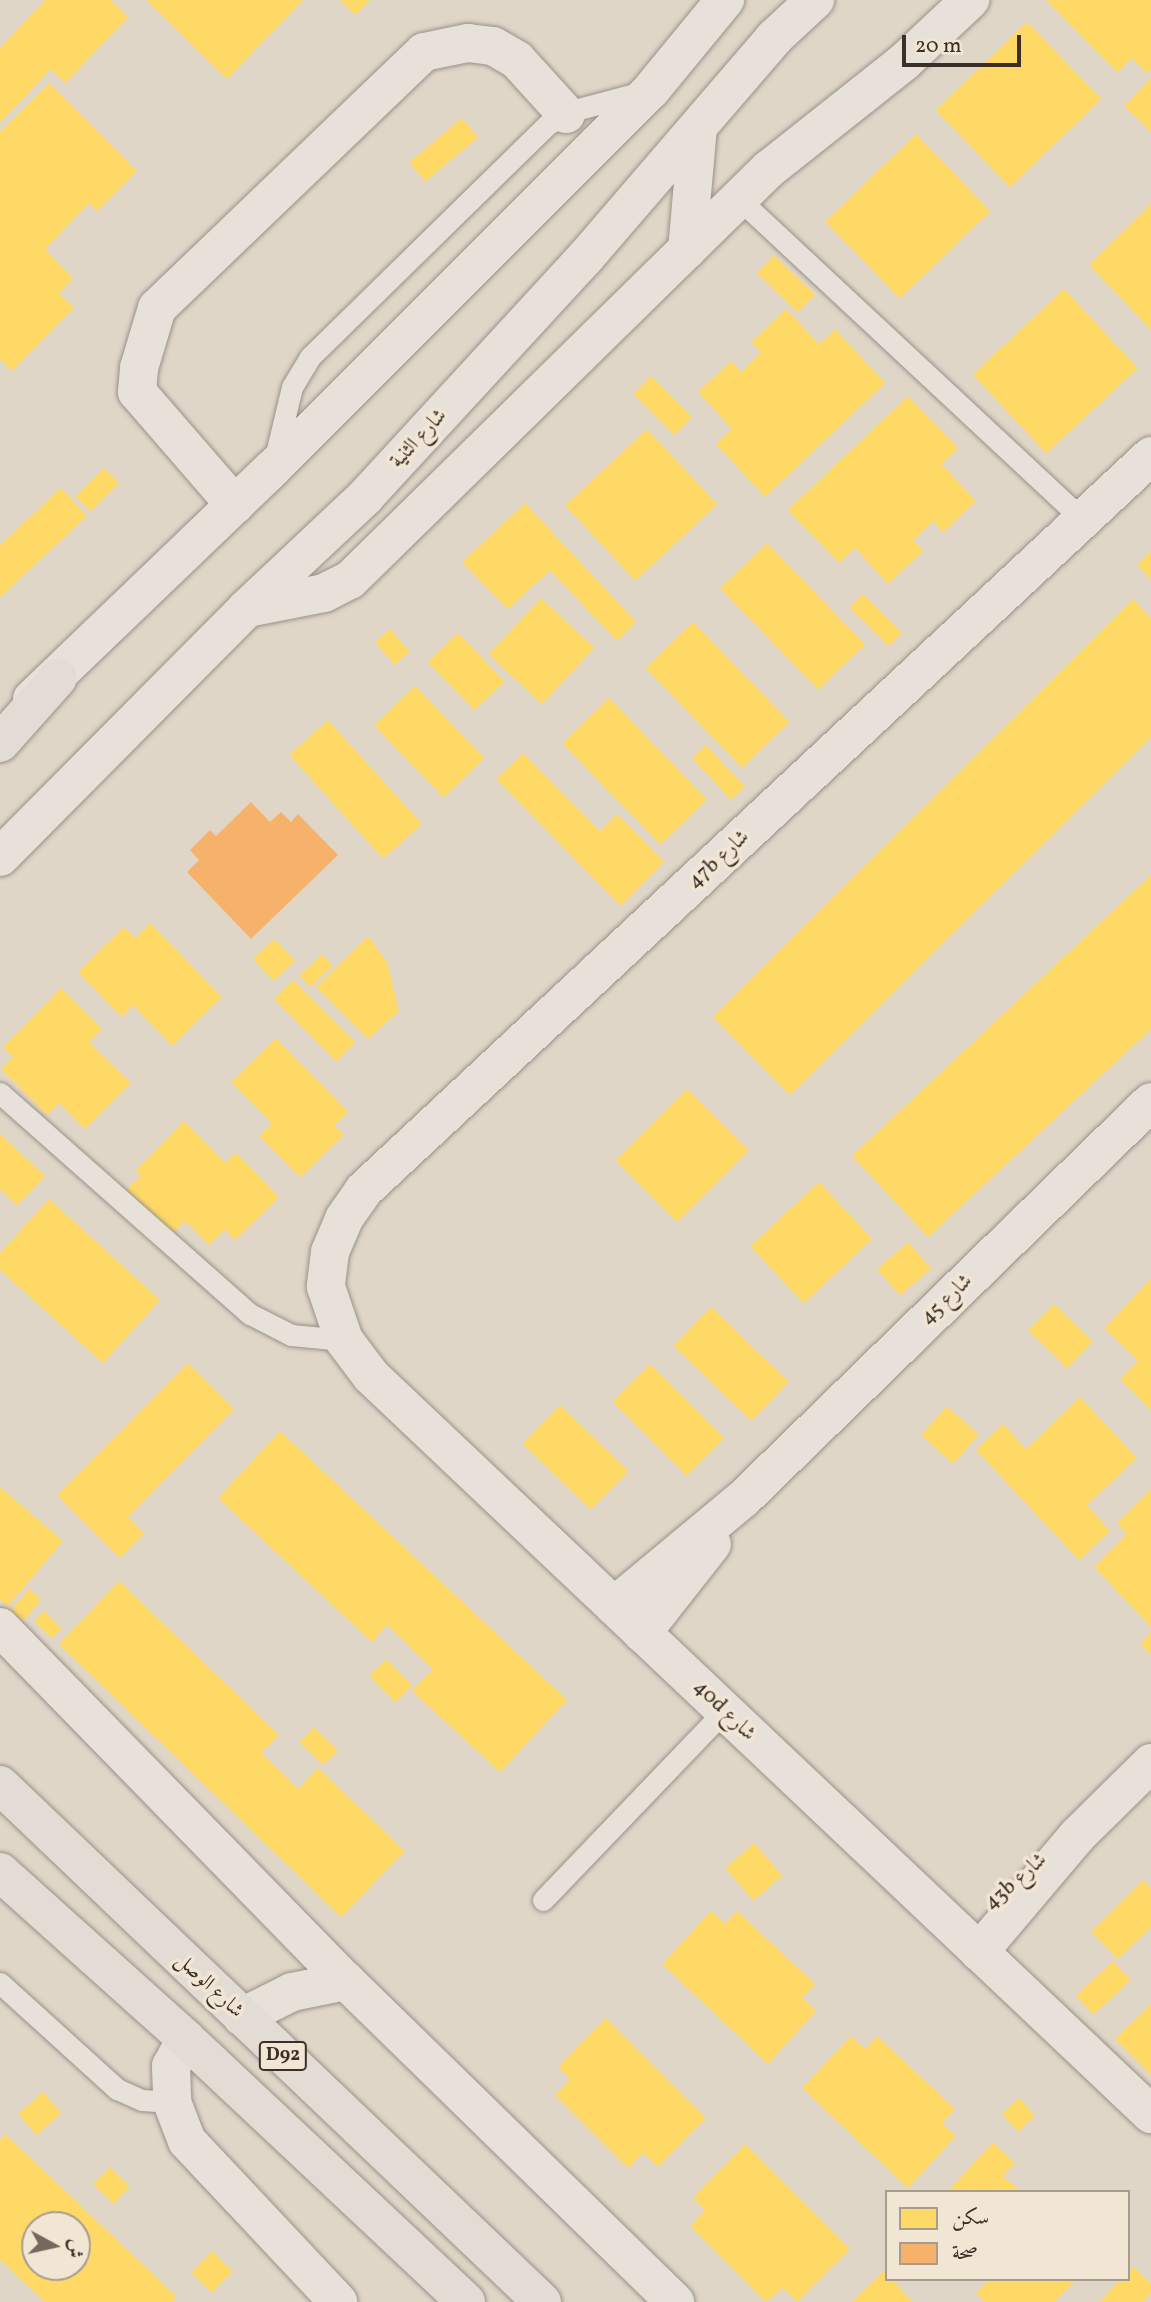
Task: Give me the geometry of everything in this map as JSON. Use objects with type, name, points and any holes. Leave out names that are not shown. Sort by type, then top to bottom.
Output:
[{"type":"main road","points":[[0,743],[58,678]]},
{"type":"main road","name":"شارع الوصل","points":[[8,1796],[542,2302]]},
{"type":"main road","name":"D92","points":[[0,1872],[186,2039],[466,2302]]},
{"type":"street","points":[[0,724],[58,678],[273,468],[651,90],[725,0]]},
{"type":"street","name":"شارع الثنية","points":[[0,857],[247,608],[365,497],[585,258],[774,38],[815,0]]},
{"type":"street","points":[[247,608],[324,593],[350,580],[803,139],[904,62],[970,0]]},
{"type":"street","points":[[235,505],[137,392],[157,308],[424,52],[468,43],[493,46],[517,60],[566,114]]},
{"type":"street","points":[[687,250],[698,127]]},
{"type":"street","name":"47b شارع","points":[[326,1287],[330,1252],[344,1219],[364,1190],[1151,456]]},
{"type":"street","name":"شارع 45","points":[[614,1606],[743,1499],[1151,1102]]},
{"type":"street","name":"40d شارع","points":[[326,1287],[344,1340],[371,1376],[1151,2114]]},
{"type":"street","name":"شارع 45","points":[[642,1633],[743,1499]]},
{"type":"street","points":[[0,1627],[346,1981],[675,2302]]},
{"type":"street","name":"43b شارع","points":[[969,1943],[1151,1763]]},
{"type":"street","points":[[242,2017],[292,1992],[346,1981]]},
{"type":"street","points":[[186,2039],[171,2066],[172,2102],[199,2158],[338,2302]]},
{"type":"lane","points":[[273,468],[286,404],[310,357],[548,124],[566,114],[651,90]]},
{"type":"lane","points":[[739,199],[1084,521]]},
{"type":"lane","points":[[0,1093],[250,1314],[291,1335],[344,1340]]},
{"type":"lane","points":[[542,1900],[724,1711]]},
{"type":"lane","points":[[0,1983],[117,2090],[142,2100],[172,2102]]},
{"type":"building: سكن","points":[[45,0],[111,0],[128,17],[65,83],[51,69],[0,123],[0,48]]},
{"type":"building: سكن","points":[[146,0],[303,0],[227,79]]},
{"type":"building: سكن","points":[[340,0],[370,0],[355,15]]},
{"type":"building: سكن","points":[[1046,0],[1151,0],[1151,69],[1147,73],[1132,58],[1117,72]]},
{"type":"building: سكن","points":[[1027,22],[1101,99],[1010,187],[936,110]]},
{"type":"building: سكن","points":[[1151,78],[1151,132],[1124,106]]},
{"type":"building: سكن","points":[[49,83],[137,171],[97,211],[89,203],[45,249],[73,278],[59,293],[74,308],[12,371],[0,359],[0,132]]},
{"type":"building: سكن","points":[[462,118],[478,137],[425,182],[409,162]]},
{"type":"building: سكن","points":[[916,134],[990,211],[900,298],[825,222]]},
{"type":"building: سكن","points":[[1151,204],[1151,330],[1089,265]]},
{"type":"building: سكن","points":[[774,255],[815,295],[798,313],[757,273]]},
{"type":"building: سكن","points":[[1064,289],[1138,368],[1046,453],[973,374]]},
{"type":"building: سكن","points":[[786,309],[819,344],[835,329],[885,383],[765,497],[716,444],[732,429],[698,392],[731,361],[741,372],[761,352],[751,342]]},
{"type":"building: سكن","points":[[651,376],[692,417],[674,435],[633,394]]},
{"type":"building: سكن","points":[[908,396],[958,448],[941,464],[976,501],[943,532],[933,521],[913,540],[923,551],[888,584],[855,548],[839,563],[788,510]]},
{"type":"building: سكن","points":[[647,429],[717,504],[635,581],[565,505]]},
{"type":"building: سكن","points":[[104,468],[119,483],[91,511],[76,496]]},
{"type":"building: سكن","points":[[61,488],[87,516],[0,597],[0,545]]},
{"type":"building: سكن","points":[[525,503],[636,622],[617,641],[550,570],[508,609],[462,562]]},
{"type":"building: سكن","points":[[767,543],[865,644],[818,690],[720,588]]},
{"type":"building: سكن","points":[[1151,551],[1151,579],[1137,565]]},
{"type":"building: سكن","points":[[863,594],[902,633],[888,646],[850,607]]},
{"type":"building: سكن","points":[[541,598],[594,648],[542,704],[488,654]]},
{"type":"building: سكن","points":[[1133,599],[1151,618],[1151,737],[790,1095],[713,1017]]},
{"type":"building: سكن","points":[[693,622],[790,722],[742,768],[646,668]]},
{"type":"building: سكن","points":[[390,629],[410,652],[395,665],[375,642]]},
{"type":"building: سكن","points":[[458,633],[505,681],[474,710],[428,662]]},
{"type":"building: سكن","points":[[415,686],[484,758],[443,798],[374,726]]},
{"type":"building: سكن","points":[[609,698],[707,799],[660,845],[562,743]]},
{"type":"building: سكن","points":[[328,720],[422,824],[383,859],[289,755]]},
{"type":"building: سكن","points":[[706,745],[745,787],[731,800],[692,758]]},
{"type":"building: سكن","points":[[523,753],[600,831],[617,814],[664,862],[621,906],[496,779]]},
{"type":"building: سكن","points":[[1151,875],[1151,1029],[928,1237],[852,1156]]},
{"type":"building: سكن","points":[[150,923],[222,997],[172,1046],[133,1005],[122,1017],[78,972],[124,927],[135,938]]},
{"type":"building: سكن","points":[[368,936],[387,962],[399,1011],[368,1039],[316,987]]},
{"type":"building: سكن","points":[[274,939],[295,961],[274,981],[253,959]]},
{"type":"building: سكن","points":[[322,954],[333,966],[310,987],[299,975]]},
{"type":"building: سكن","points":[[293,980],[355,1042],[336,1061],[274,999]]},
{"type":"building: سكن","points":[[61,988],[102,1029],[89,1042],[131,1083],[85,1129],[59,1103],[47,1115],[1,1069],[13,1057],[3,1047]]},
{"type":"building: سكن","points":[[276,1038],[348,1112],[334,1125],[344,1135],[300,1177],[259,1136],[272,1123],[231,1082]]},
{"type":"building: سكن","points":[[687,1089],[749,1151],[677,1222],[616,1160]]},
{"type":"building: سكن","points":[[184,1121],[225,1163],[236,1153],[279,1197],[235,1240],[225,1229],[209,1245],[185,1221],[170,1236],[126,1190],[141,1176],[136,1170]]},
{"type":"building: سكن","points":[[0,1134],[45,1176],[17,1205],[0,1189]]},
{"type":"building: سكن","points":[[819,1182],[872,1239],[803,1303],[750,1246]]},
{"type":"building: سكن","points":[[49,1199],[160,1300],[103,1363],[0,1270],[0,1253]]},
{"type":"building: سكن","points":[[908,1242],[931,1268],[900,1295],[877,1269]]},
{"type":"building: سكن","points":[[1151,1279],[1151,1410],[1120,1379],[1138,1361],[1104,1328]]},
{"type":"building: سكن","points":[[1054,1304],[1093,1342],[1067,1368],[1028,1331]]},
{"type":"building: سكن","points":[[711,1307],[789,1382],[751,1421],[673,1346]]},
{"type":"building: سكن","points":[[188,1363],[234,1409],[128,1517],[144,1534],[120,1558],[57,1495]]},
{"type":"building: سكن","points":[[650,1364],[724,1438],[687,1476],[613,1401]]},
{"type":"building: سكن","points":[[1080,1397],[1137,1458],[1087,1505],[1110,1531],[1079,1560],[976,1450],[1003,1424],[1026,1449]]},
{"type":"building: سكن","points":[[560,1405],[628,1471],[591,1510],[522,1444]]},
{"type":"building: سكن","points":[[947,1406],[979,1435],[953,1464],[921,1435]]},
{"type":"building: سكن","points":[[280,1431],[567,1700],[500,1772],[412,1691],[433,1669],[387,1625],[372,1642],[218,1498]]},
{"type":"building: سكن","points":[[0,1487],[63,1541],[8,1606],[0,1600]]},
{"type":"building: سكن","points":[[1151,1489],[1151,1627],[1094,1567],[1127,1534],[1117,1523]]},
{"type":"building: سكن","points":[[119,1581],[279,1735],[261,1753],[298,1789],[318,1768],[405,1851],[341,1917],[59,1644]]},
{"type":"building: سكن","points":[[29,1589],[41,1599],[23,1621],[11,1610]]},
{"type":"building: سكن","points":[[44,1611],[62,1629],[52,1639],[34,1621]]},
{"type":"building: سكن","points":[[1151,1632],[1151,1655],[1140,1644]]},
{"type":"building: سكن","points":[[386,1659],[412,1685],[395,1702],[369,1676]]},
{"type":"building: سكن","points":[[314,1727],[338,1750],[323,1765],[299,1742]]},
{"type":"building: سكن","points":[[754,1843],[782,1875],[754,1900],[725,1868]]},
{"type":"building: سكن","points":[[1143,1880],[1151,1889],[1151,1927],[1118,1959],[1091,1932]]},
{"type":"building: سكن","points":[[711,1911],[725,1924],[737,1911],[815,1984],[802,1998],[816,2011],[768,2064],[662,1964]]},
{"type":"building: سكن","points":[[1113,1961],[1131,1980],[1093,2015],[1076,1996]]},
{"type":"building: سكن","points":[[1151,2004],[1151,2075],[1115,2039]]},
{"type":"building: سكن","points":[[606,2018],[706,2118],[658,2167],[643,2153],[628,2168],[555,2095],[570,2079],[558,2067]]},
{"type":"building: سكن","points":[[851,2036],[865,2049],[877,2036],[955,2109],[942,2123],[956,2136],[908,2188],[802,2088]]},
{"type":"building: سكن","points":[[43,2092],[61,2113],[36,2135],[18,2114]]},
{"type":"building: سكن","points":[[1019,2098],[1035,2116],[1018,2131],[1002,2113]]},
{"type":"building: سكن","points":[[5,2134],[86,2211],[21,2211],[21,2280],[0,2260],[0,2140]]},
{"type":"building: سكن","points":[[993,2142],[1015,2163],[1003,2176],[1019,2190],[949,2190]]},
{"type":"building: سكن","points":[[745,2144],[850,2249],[797,2302],[783,2288],[766,2302],[690,2226],[705,2210],[693,2198]]},
{"type":"building: سكن","points":[[110,2167],[130,2186],[113,2204],[93,2184]]},
{"type":"building: سكن","points":[[91,2216],[177,2297],[172,2302],[45,2302],[22,2281],[91,2281]]},
{"type":"building: سكن","points":[[212,2251],[233,2271],[212,2293],[191,2273]]},
{"type":"building: سكن","points":[[1132,2266],[1151,2283],[1151,2293],[1143,2302],[1100,2302],[1118,2281],[1130,2281]]},
{"type":"building: سكن","points":[[884,2271],[885,2281],[893,2281],[913,2302],[852,2302]]},
{"type":"building: سكن","points":[[988,2281],[1075,2281],[1054,2302],[984,2302],[976,2293]]},
{"type":"building: صحة","points":[[251,802],[270,822],[281,812],[291,822],[298,814],[338,855],[251,939],[187,872],[199,860],[190,850],[210,830],[216,836]]}]
